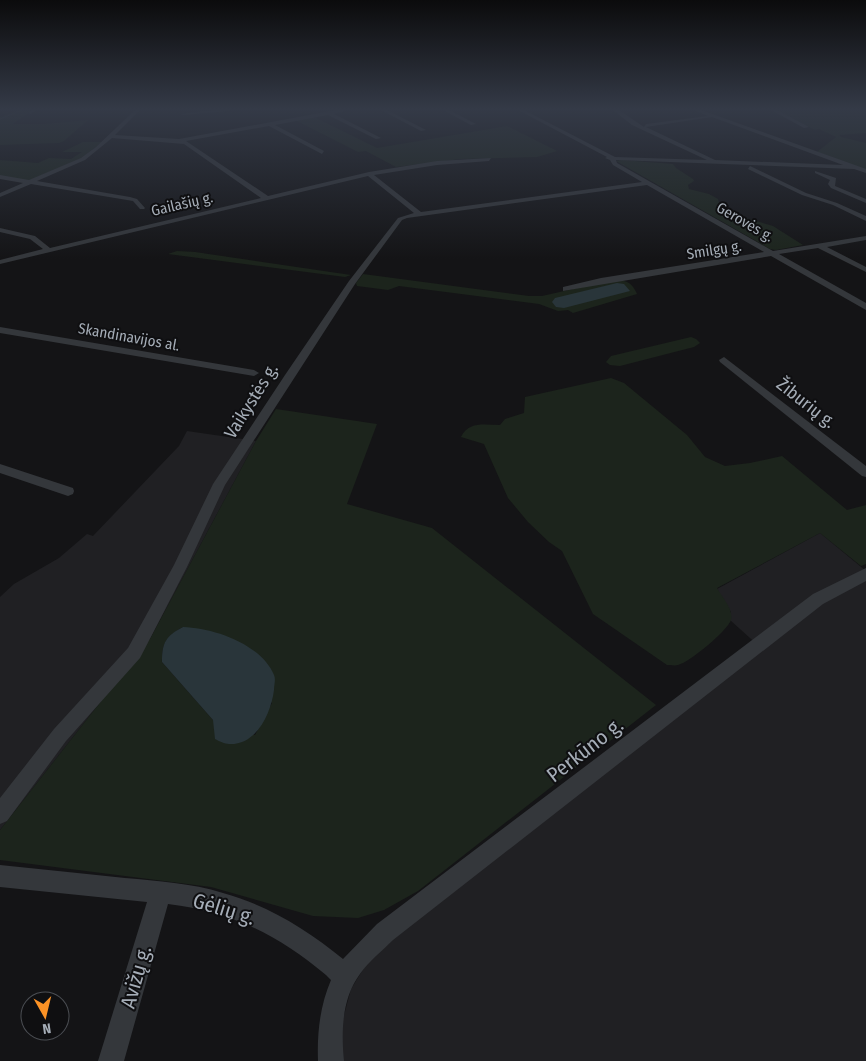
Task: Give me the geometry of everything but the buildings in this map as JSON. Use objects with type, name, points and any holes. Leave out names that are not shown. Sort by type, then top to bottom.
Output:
[{"type":"street","points":[[0,195],[82,160]]},
{"type":"street","points":[[211,160],[266,198]]},
{"type":"street","name":"Gailašių g.","points":[[0,262],[369,174],[437,163],[482,160]]},
{"type":"street","name":"Gerovės g.","points":[[613,160],[615,164],[866,307]]},
{"type":"street","points":[[644,160],[854,168]]},
{"type":"street","points":[[711,160],[718,163]]},
{"type":"street","points":[[831,160],[866,171]]},
{"type":"street","points":[[750,168],[804,194],[834,204],[866,219]]},
{"type":"street","points":[[817,172],[834,179],[833,187],[866,201]]},
{"type":"street","points":[[369,174],[420,214]]},
{"type":"street","points":[[0,177],[128,198],[135,200],[142,208]]},
{"type":"street","name":"Vaikystės g.","points":[[0,814],[60,735],[134,653],[180,567],[219,484],[352,283],[400,219],[405,216],[649,183]]},
{"type":"street","points":[[0,230],[31,237],[43,244],[48,250]]},
{"type":"street","name":"Smilgų g.","points":[[566,289],[601,281],[866,238]]},
{"type":"street","points":[[820,246],[866,270]]},
{"type":"street","name":"Skandinavijos al.","points":[[0,330],[254,374]]},
{"type":"street","name":"Žiburių g.","points":[[724,360],[866,473]]},
{"type":"street","points":[[0,468],[68,491]]},
{"type":"street","name":"Perkūno g.","points":[[345,977],[365,951],[385,932],[818,599],[864,577]]},
{"type":"street","name":"Gėlių g.","points":[[0,876],[161,892],[235,907],[254,915],[305,945],[329,961],[345,977]]},
{"type":"street","name":"Avižų g.","points":[[111,1061],[161,892]]},
{"type":"street","points":[[331,1061],[330,1043],[335,1004],[345,977]]},
{"type":"shaded area","points":[[0,160],[38,163],[46,160],[78,160],[28,181],[0,176]]},
{"type":"shaded area","points":[[382,160],[457,160],[396,167]]},
{"type":"shaded area","points":[[837,160],[866,160],[866,170]]},
{"type":"shaded area","points":[[616,161],[673,164],[693,179],[694,181],[688,185],[689,189],[709,194],[718,199],[720,206],[732,214],[773,226],[803,245],[776,250],[770,249]]},
{"type":"shaded area","points":[[177,251],[351,275],[345,277],[168,254]]},
{"type":"shaded area","points":[[363,274],[529,296],[542,296],[618,280],[631,284],[637,294],[573,313],[568,310],[558,311],[539,304],[399,286],[388,290],[357,286],[356,283]]},
{"type":"shaded area","points":[[617,283],[624,284],[630,291],[564,308],[556,307],[552,302],[555,298]]},
{"type":"shaded area","points":[[691,337],[700,343],[694,347],[620,366],[610,365],[606,362],[611,356]]},
{"type":"shaded area","points":[[611,378],[624,383],[687,435],[705,457],[725,466],[782,456],[847,510],[866,505],[866,564],[861,566],[820,533],[717,588],[731,612],[731,620],[708,646],[684,663],[677,665],[667,665],[593,614],[562,551],[549,542],[528,522],[508,498],[484,444],[461,437],[468,428],[473,426],[500,425],[505,419],[524,413],[525,397]]},
{"type":"shaded area","points":[[276,409],[377,424],[347,504],[432,528],[656,705],[418,891],[384,910],[358,918],[313,916],[211,887],[0,860],[0,830],[150,639],[256,441]],"holes":[[[183,627],[272,703],[255,735],[213,720],[162,662],[166,641]]]},
{"type":"shaded area","points":[[187,431],[256,441],[150,639],[0,830],[0,597],[14,584],[59,558],[87,534],[93,536],[179,446]]},
{"type":"shaded area","points":[[820,533],[866,571],[866,1061],[340,1061],[342,1023],[351,989],[364,968],[379,950],[760,647],[730,620],[731,612],[717,589]]},
{"type":"shaded area","points":[[183,627],[222,634],[248,646],[268,664],[275,680],[270,708],[261,726],[247,739],[239,743],[229,744],[215,739],[213,720],[162,662],[166,640]]}]
